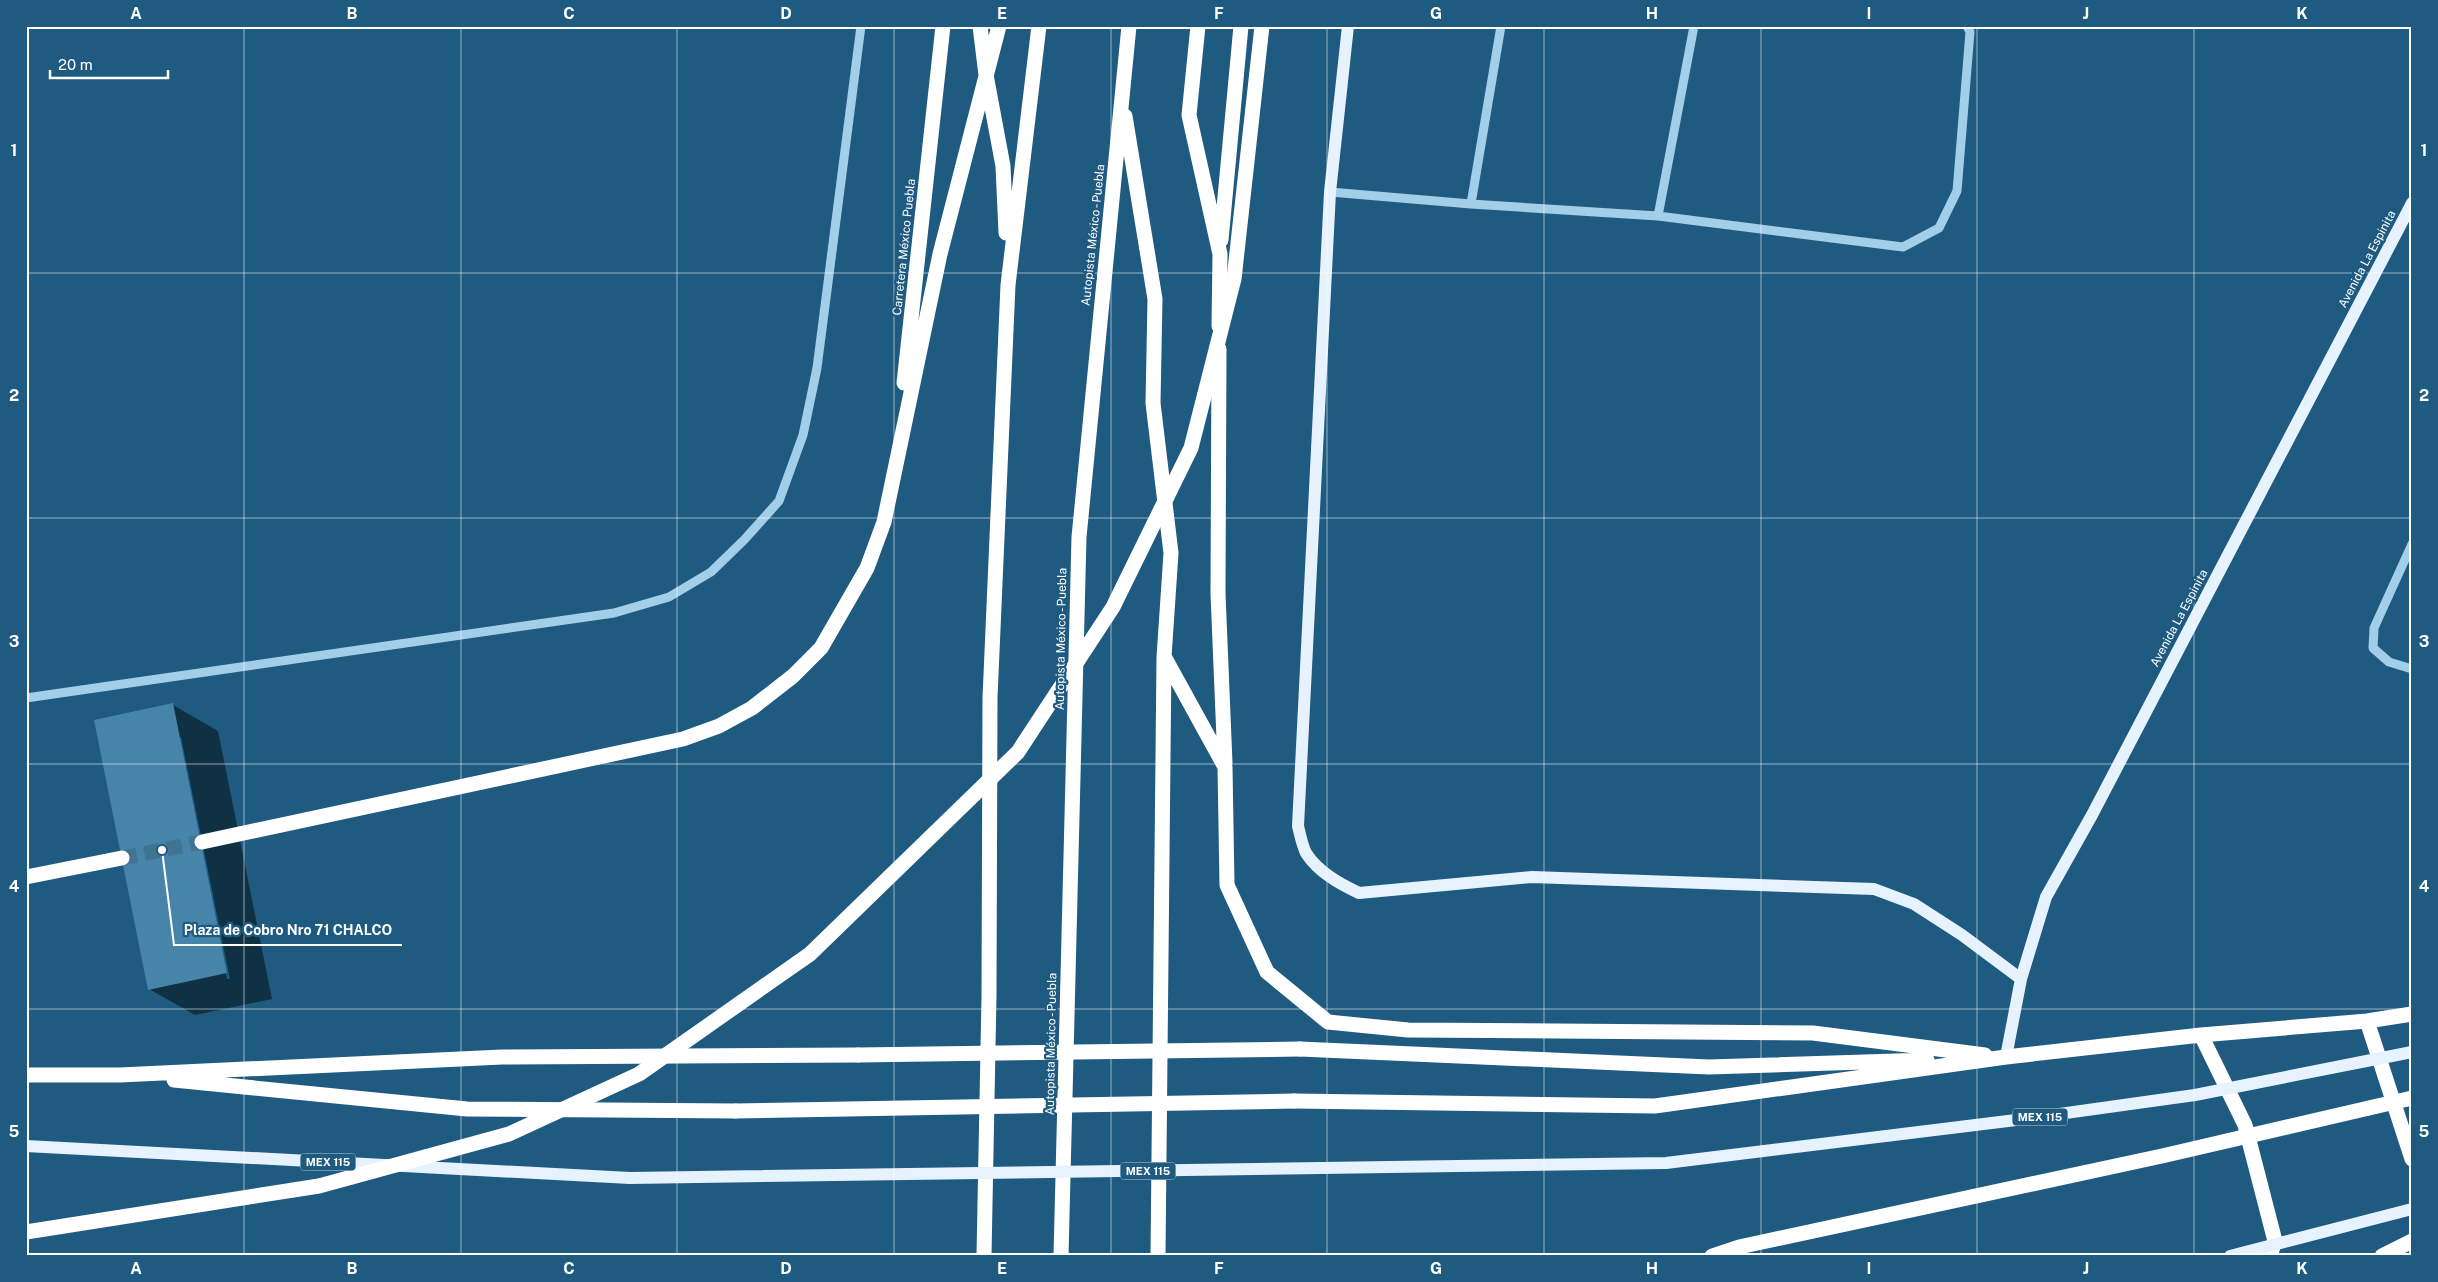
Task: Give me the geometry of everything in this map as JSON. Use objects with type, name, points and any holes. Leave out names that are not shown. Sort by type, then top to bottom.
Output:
[{"type":"highway","name":"Carretera México Puebla","points":[[895,472],[943,26]]},
{"type":"highway","points":[[980,26],[986,75],[1003,166],[1008,285]]},
{"type":"highway","points":[[202,842],[683,739],[719,726],[752,708],[786,682],[821,648],[867,568],[884,522],[940,254],[999,26]]},
{"type":"highway","points":[[984,1256],[989,996],[990,698],[1008,285],[1039,26]]},
{"type":"highway","name":"Autopista México - Puebla","points":[[1061,1256],[1079,537],[1129,26]]},
{"type":"highway","points":[[1198,26],[1189,115],[1220,254]]},
{"type":"highway","points":[[1242,26],[1220,254],[1218,594],[1225,767],[1227,885],[1267,972],[1328,1022],[1408,1030],[1813,1033],[2006,1057]]},
{"type":"highway","points":[[26,1232],[319,1186],[509,1134],[639,1074],[810,954],[1018,752],[1113,607],[1191,448],[1234,279],[1262,26]]},
{"type":"highway","points":[[1122,96],[1155,299],[1153,403],[1171,553],[1164,657],[1158,1256]]},
{"type":"highway","points":[[1164,657],[1225,767]]},
{"type":"highway","points":[[26,876],[122,858]]},
{"type":"highway","points":[[120,1075],[467,1109],[736,1111],[1294,1101],[1655,1106],[2006,1057],[2201,1035],[2367,1021],[2412,1014]]},
{"type":"highway","points":[[2367,1021],[2412,1159]]},
{"type":"highway","points":[[2201,1035],[2245,1125],[2275,1241],[2270,1256]]},
{"type":"highway","points":[[26,1075],[120,1075],[502,1057],[858,1055],[1300,1049],[1709,1067],[2006,1057]]},
{"type":"highway","points":[[1712,1256],[1739,1247],[2162,1156],[2412,1098]]},
{"type":"highway","points":[[2382,1256],[2412,1240]]},
{"type":"main road","points":[[1348,26],[1330,192],[1298,826],[1306,852],[1320,868],[1339,884],[1359,893],[1532,877],[1874,889],[1914,904],[1962,934],[2021,979]]},
{"type":"main road","name":"Avenida La Espinita","points":[[2006,1057],[2021,979],[2046,897],[2096,806],[2410,211]]},
{"type":"main road","name":"MEX 115","points":[[26,1146],[630,1178],[1666,1163],[2016,1120],[2195,1095],[2412,1052]]},
{"type":"main road","points":[[2230,1256],[2412,1209]]},
{"type":"street","points":[[26,698],[614,613],[669,597],[711,572],[744,540],[779,501],[804,435],[817,368],[861,26]]},
{"type":"street","points":[[1471,204],[1501,26]]},
{"type":"street","points":[[1658,216],[1694,26]]},
{"type":"street","points":[[1330,192],[1471,204],[1658,216],[1903,248],[1938,228],[1957,191],[1970,32],[1967,26]]},
{"type":"street","points":[[2412,544],[2374,628],[2373,648],[2389,662],[2412,670]]},
{"type":"building","points":[[173,703],[227,973],[148,990],[94,720]]},
{"type":"tunnel","points":[[122,858],[202,842]]},
{"type":"place","name":"Plaza de Cobro Nro 71 CHALCO","points":[[162,850]]}]
